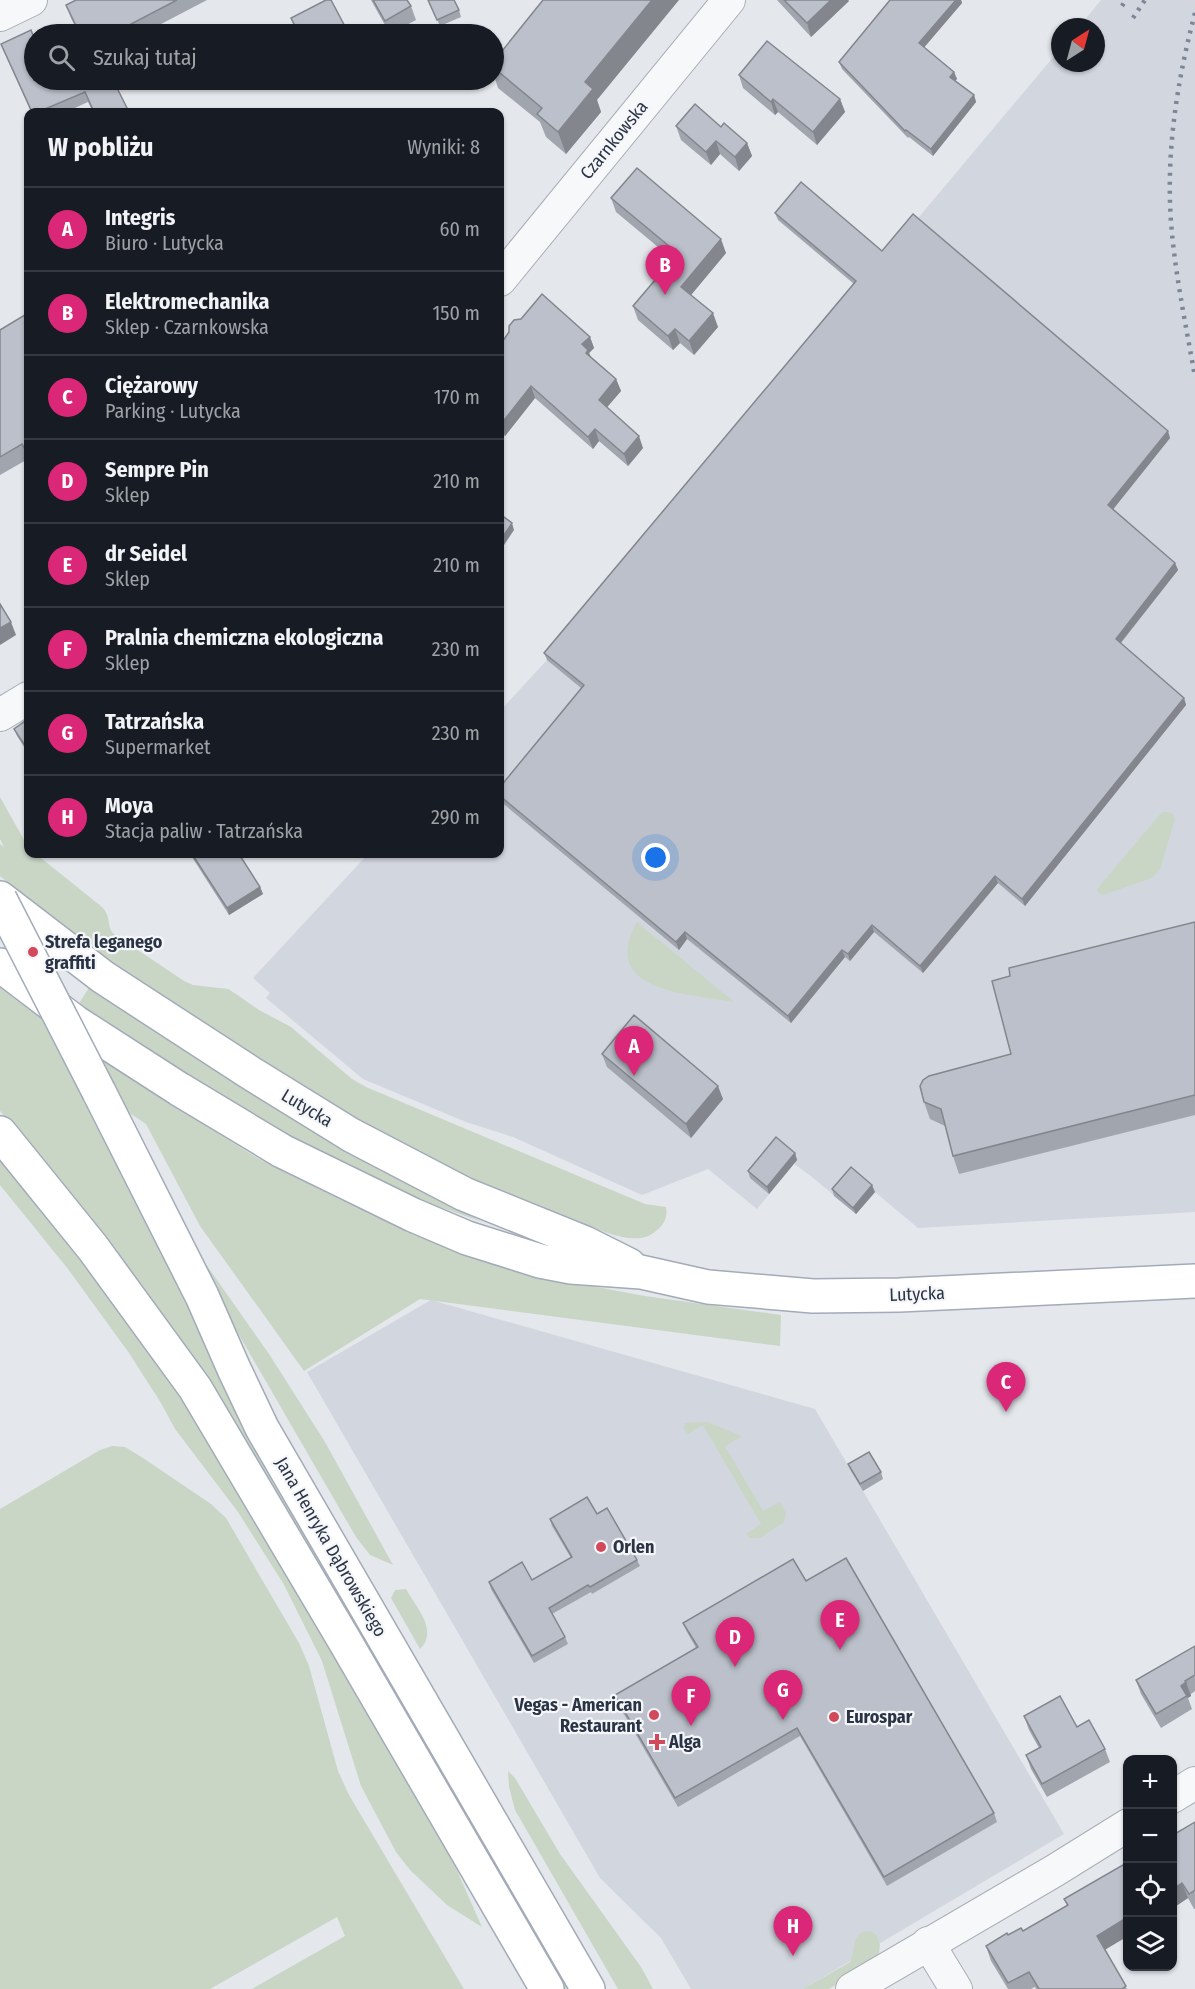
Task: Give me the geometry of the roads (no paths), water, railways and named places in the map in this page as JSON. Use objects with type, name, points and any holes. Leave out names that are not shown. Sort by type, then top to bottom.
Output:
[{"type":"main road","name":"Jana Henryka Dąbrowskiego","points":[[0,898],[202,1296],[262,1428],[588,1989]]},
{"type":"main road","name":"Lutycka","points":[[0,898],[111,982],[351,1135],[464,1194],[594,1247],[642,1272]]},
{"type":"main road","name":"Lutycka","points":[[0,965],[75,1022],[219,1114],[282,1151],[384,1203],[467,1238],[540,1261],[571,1267],[642,1272],[708,1287],[813,1296],[911,1294],[1195,1281]]},
{"type":"main road","name":"Jana Henryka Dąbrowskiego","points":[[0,1133],[93,1248],[195,1388],[547,1989]]},
{"type":"street","points":[[0,15],[31,0]]},
{"type":"street","name":"Czarnkowska","points":[[504,275],[729,0]]},
{"type":"street","points":[[0,715],[24,700]]},
{"type":"street","points":[[1177,1794],[1195,1783]]},
{"type":"street","points":[[852,1989],[1123,1828]]},
{"type":"street","points":[[928,1943],[956,1989]]},
{"type":"railway","points":[[1122,6],[1126,0]]},
{"type":"railway","points":[[1133,18],[1145,0]]},
{"type":"railway","points":[[1195,13],[1178,91],[1170,169],[1171,222],[1175,261],[1195,377]]},
{"type":"place","name":"Elektromechanika","points":[[665,295]]},
{"type":"place","name":"Strefa leganego graffiti","points":[[33,952]]},
{"type":"place","name":"Integris","points":[[634,1076]]},
{"type":"place","name":"Ciężarowy","points":[[1006,1412]]},
{"type":"place","name":"Orlen","points":[[601,1547]]},
{"type":"place","name":"dr Seidel","points":[[840,1650]]},
{"type":"place","name":"Sempre Pin","points":[[735,1667]]},
{"type":"place","name":"Vegas - American Restaurant","points":[[654,1715]]},
{"type":"place","name":"Eurospar","points":[[834,1717]]},
{"type":"place","name":"Tatrzańska","points":[[783,1720]]},
{"type":"place","name":"Pralnia chemiczna ekologiczna","points":[[691,1726]]},
{"type":"place","name":"Alga","points":[[657,1742]]},
{"type":"place","name":"Moya","points":[[793,1956]]}]
